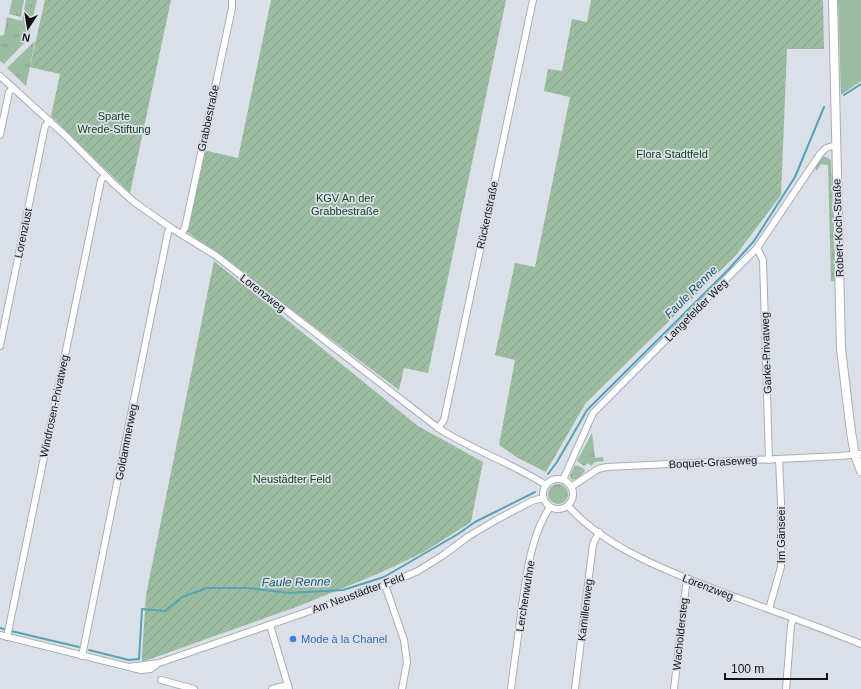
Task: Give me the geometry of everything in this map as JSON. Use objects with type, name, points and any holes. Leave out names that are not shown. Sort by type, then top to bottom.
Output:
[{"type":"street","name":"Grabbestraße","points":[[181,234],[184,228],[232,8],[232,0]]},
{"type":"street","name":"Rückertstraße","points":[[438,428],[444,420],[533,0]]},
{"type":"street","name":"Robert-Koch-Straße","points":[[833,0],[841,349],[848,417],[861,471]]},
{"type":"street","name":"Lorenzweg","points":[[0,76],[50,121],[105,176],[134,202],[228,265],[438,428],[465,444],[532,476],[546,485]]},
{"type":"street","points":[[0,135],[9,92],[13,88]]},
{"type":"street","name":"Lorenzlust","points":[[0,346],[45,126],[50,121]]},
{"type":"street","name":"Langefelder Weg","points":[[563,480],[593,413],[757,248],[820,154],[826,148],[836,144]]},
{"type":"street","name":"Windrosen-Privatweg","points":[[3,636],[101,180],[105,176]]},
{"type":"street","name":"Goldammerweg","points":[[82,656],[168,232],[171,228]]},
{"type":"street","name":"Garke-Privatweg","points":[[757,248],[763,260],[769,460]]},
{"type":"street","name":"Boquet-Graseweg","points":[[572,487],[598,469],[607,467],[769,460],[858,454]]},
{"type":"street","name":"Im Gänseei","points":[[769,609],[781,567],[779,459]]},
{"type":"street","points":[[554,480],[563,480],[572,487],[573,497],[568,506],[559,509],[550,507],[543,498],[543,491],[546,485],[554,480]]},
{"type":"street","name":"Am Neustädter Feld","points":[[3,636],[129,667],[159,662],[385,585],[418,571],[483,528],[527,504],[543,498]]},
{"type":"street","name":"Lorenzweg","points":[[568,506],[581,519],[599,532],[632,553],[668,571],[861,644]]},
{"type":"street","name":"Lerchenwuhne","points":[[511,689],[526,576],[536,534],[550,507]]},
{"type":"street","name":"Kamillenweg","points":[[575,689],[593,544],[599,532]]},
{"type":"street","name":"Wacholdersteg","points":[[674,689],[688,579]]},
{"type":"street","points":[[385,585],[404,640],[406,662],[402,689]]},
{"type":"street","points":[[786,689],[791,625],[793,619]]},
{"type":"street","points":[[270,625],[288,687],[272,689]]},
{"type":"street","points":[[161,680],[194,689]]},
{"type":"green space","points":[[12,0],[24,0],[21,17],[9,14]]},
{"type":"green space","points":[[26,0],[31,0],[24,37],[19,36]]},
{"type":"green space","points":[[31,0],[37,0],[28,39],[4,64],[0,61],[0,36],[4,35],[7,17],[22,21],[19,36],[24,37]]},
{"type":"green space","name":"Sparte Wrede-Stiftung","points":[[45,0],[171,0],[130,193],[51,116],[60,74],[30,67]]},
{"type":"green space","name":"KGV An der Grabbestraße","points":[[271,0],[506,0],[428,373],[404,368],[399,390],[186,231],[203,150],[238,158]]},
{"type":"green space","name":"Flora Stadtfeld","points":[[591,0],[823,0],[824,49],[787,49],[781,195],[736,255],[585,404],[546,472],[518,458],[499,445],[515,360],[495,355],[515,263],[535,267],[570,97],[544,91],[548,69],[562,71],[572,19],[587,22]]},
{"type":"green space","points":[[838,0],[861,0],[861,81],[841,95]]},
{"type":"green space","points":[[35,41],[26,86],[7,68]]},
{"type":"green space","points":[[824,156],[831,160],[835,281],[831,281],[828,165],[821,164],[816,171],[815,166]]},
{"type":"green space","name":"Neustädter Feld","points":[[214,261],[418,426],[483,462],[471,522],[424,552],[382,572],[299,606],[142,662],[146,595]]},
{"type":"green space","points":[[592,433],[595,458],[603,457],[604,461],[595,462],[591,466],[588,463],[584,466],[577,461]]},
{"type":"green space","points":[[575,465],[583,468],[585,471],[577,478],[571,479],[570,476]]},
{"type":"green space","points":[[558,484],[565,487],[568,494],[565,501],[558,504],[551,501],[548,494],[551,487]]},
{"type":"waterway","name":"Faule Renne","points":[[844,95],[861,84]]},
{"type":"waterway","name":"Faule Renne","points":[[548,474],[557,462],[587,410],[728,270],[754,241],[795,177],[824,107]]},
{"type":"waterway","name":"Faule Renne","points":[[89,650],[129,660],[139,659],[142,609],[165,611],[182,597],[207,588],[247,588],[289,593],[343,590],[384,577],[458,534],[475,522],[535,492]]},
{"type":"waterway","name":"Faule Renne","points":[[0,628],[4,629]]},
{"type":"waterway","name":"Faule Renne","points":[[11,631],[79,647]]},
{"type":"place","name":"Mode à la Chanel","points":[[293,639]]}]
